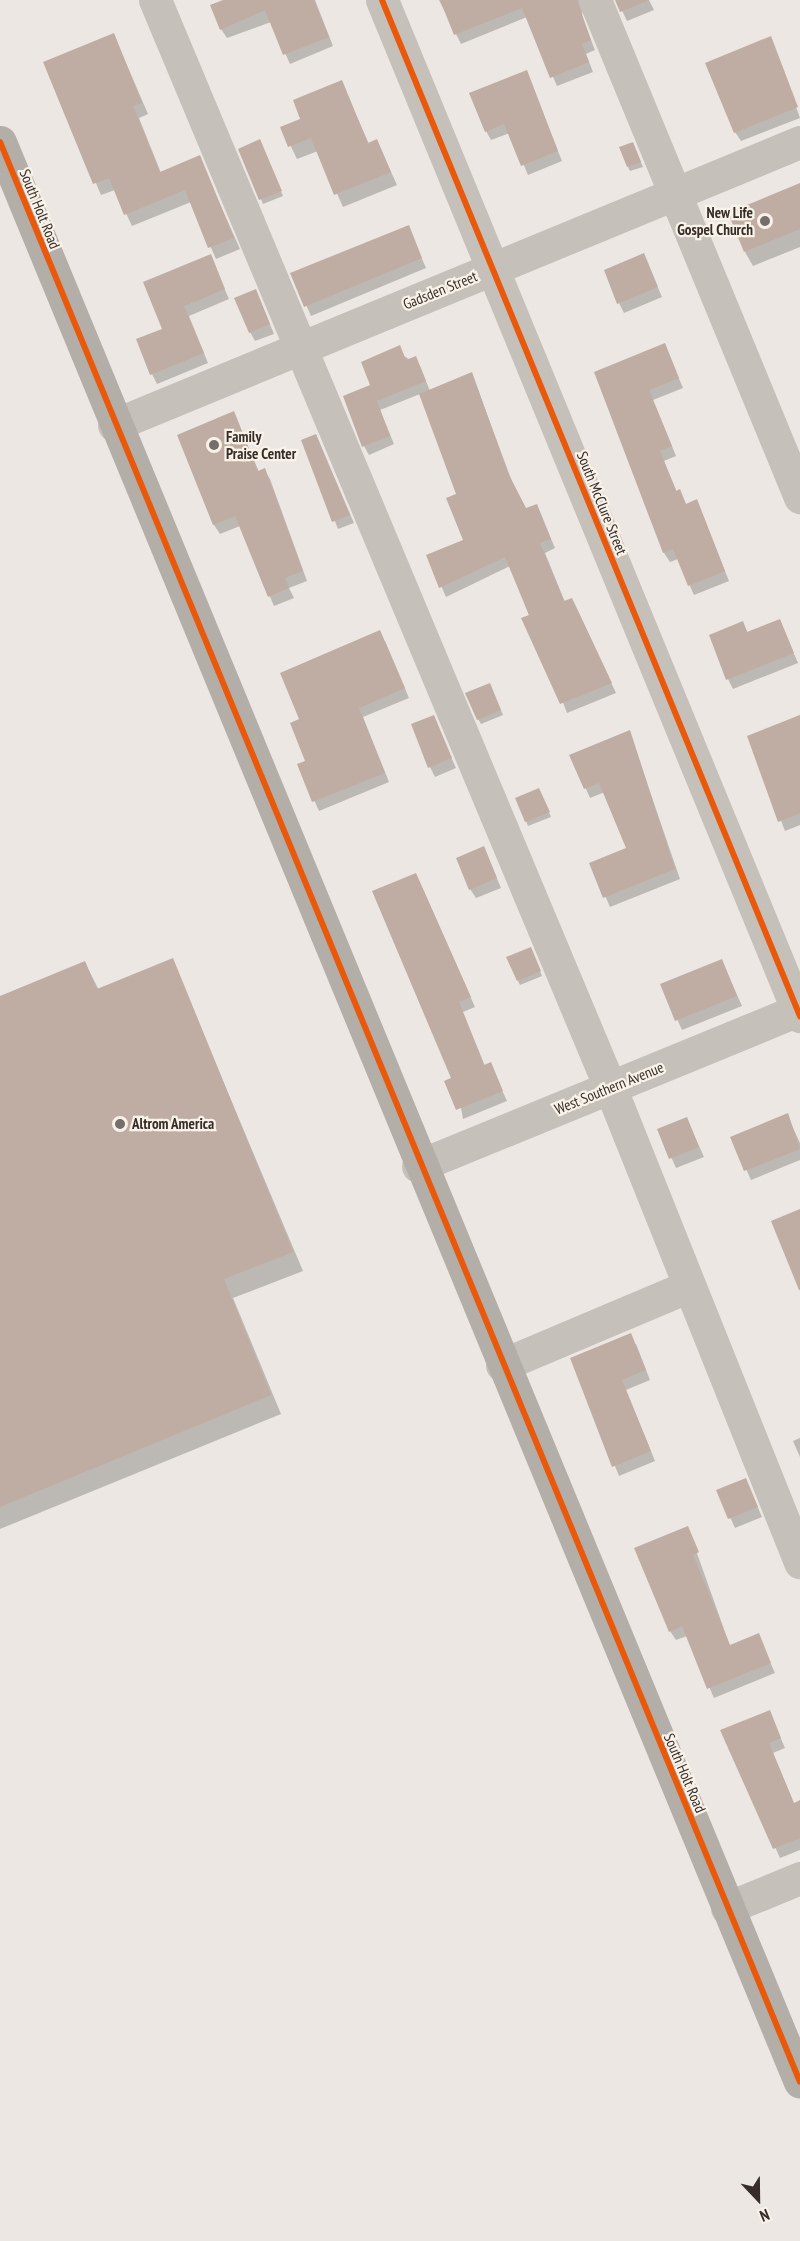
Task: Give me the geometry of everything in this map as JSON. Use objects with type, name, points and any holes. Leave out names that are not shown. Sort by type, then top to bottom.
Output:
[{"type":"main road","name":"South Holt Road","points":[[0,142],[418,1166],[800,2082]]},
{"type":"street","points":[[155,0],[610,1087],[800,1562]]},
{"type":"street","name":"South McClure Street","points":[[382,0],[799,1012]]},
{"type":"street","points":[[595,0],[800,497]]},
{"type":"street","name":"Gadsden Street","points":[[114,425],[800,142]]},
{"type":"street","name":"West Southern Avenue","points":[[418,1166],[799,1012]]},
{"type":"street","points":[[501,1365],[689,1286]]},
{"type":"street","points":[[728,1908],[800,1878]]},
{"type":"building","points":[[223,0],[314,0],[329,37],[283,55],[265,10],[220,30],[210,5]]},
{"type":"building","points":[[440,0],[577,0],[591,40],[582,44],[589,62],[550,78],[522,8],[454,35]]},
{"type":"building","points":[[615,0],[647,0],[647,1],[620,12]]},
{"type":"building","points":[[114,33],[142,103],[133,106],[160,172],[200,155],[234,238],[208,248],[185,190],[124,215],[109,178],[93,184],[43,62]]},
{"type":"building","points":[[771,36],[798,107],[734,133],[705,63]]},
{"type":"building","points":[[527,70],[558,151],[521,166],[504,124],[485,132],[469,93]]},
{"type":"building","points":[[342,80],[368,143],[377,139],[391,172],[334,195],[311,138],[288,147],[280,127],[300,119],[293,100]]},
{"type":"building","points":[[260,139],[282,191],[259,200],[238,149]]},
{"type":"building","points":[[633,142],[641,162],[627,167],[619,147]]},
{"type":"building","name":"New Life Gospel Church","points":[[800,183],[800,229],[744,252],[728,213]]},
{"type":"building","points":[[409,225],[422,258],[304,307],[290,273]]},
{"type":"building","points":[[644,253],[658,287],[617,304],[604,270]]},
{"type":"building","points":[[211,254],[225,289],[184,306],[204,353],[150,375],[136,339],[162,329],[143,282]]},
{"type":"building","points":[[256,289],[270,324],[249,333],[234,298]]},
{"type":"building","points":[[665,343],[679,378],[649,390],[672,446],[660,451],[676,491],[680,489],[686,504],[697,499],[725,571],[688,586],[673,549],[663,553],[594,372]]},
{"type":"building","points":[[400,345],[406,360],[416,356],[426,381],[377,401],[390,436],[362,447],[343,396],[370,385],[361,362]]},
{"type":"building","points":[[472,372],[508,473],[526,508],[537,504],[551,539],[540,543],[564,601],[572,598],[612,683],[560,704],[521,618],[529,615],[505,557],[439,588],[426,555],[463,540],[446,498],[456,494],[419,394]]},
{"type":"building","points":[[234,411],[258,471],[265,468],[303,571],[285,578],[289,588],[268,597],[235,516],[213,525],[177,435]]},
{"type":"building","points":[[316,434],[350,515],[332,522],[301,440]]},
{"type":"building","points":[[780,619],[794,653],[726,680],[709,635],[743,621],[747,632]]},
{"type":"building","points":[[380,630],[405,688],[359,708],[385,773],[312,802],[297,764],[305,761],[290,723],[299,719],[280,673]]},
{"type":"building","points":[[490,683],[501,710],[477,720],[465,693]]},
{"type":"building","points":[[434,715],[452,758],[428,768],[411,724]]},
{"type":"building","points":[[800,715],[800,813],[778,822],[747,736]]},
{"type":"building","points":[[630,730],[675,869],[603,898],[589,863],[626,848],[599,783],[584,789],[569,755]]},
{"type":"building","points":[[539,788],[550,812],[525,822],[515,798]]},
{"type":"building","points":[[484,846],[497,878],[469,890],[456,858]]},
{"type":"building","points":[[416,873],[471,997],[459,1002],[484,1065],[491,1062],[503,1091],[456,1110],[444,1081],[451,1078],[372,891]]},
{"type":"building","points":[[531,947],[541,971],[517,981],[506,957]]},
{"type":"building","name":"Altrom America","points":[[173,958],[293,1252],[224,1279],[271,1395],[0,1507],[0,996],[85,961],[97,989]]},
{"type":"building","points":[[722,959],[737,996],[675,1021],[660,984]]},
{"type":"building","points":[[788,1113],[800,1149],[744,1171],[730,1137]]},
{"type":"building","points":[[687,1117],[699,1147],[669,1159],[657,1129]]},
{"type":"building","points":[[800,1209],[800,1290],[799,1290],[771,1221]]},
{"type":"building","points":[[631,1333],[646,1370],[622,1380],[651,1451],[612,1467],[570,1358]]},
{"type":"building","points":[[746,1478],[758,1507],[728,1519],[716,1490]]},
{"type":"building","points":[[688,1526],[699,1552],[693,1555],[730,1645],[759,1633],[771,1663],[707,1689],[682,1626],[669,1632],[634,1548]]},
{"type":"building","points":[[770,1710],[781,1738],[769,1743],[794,1803],[800,1800],[800,1838],[773,1849],[720,1730]]},
{"type":"cycle path","points":[[382,0],[800,1016]]},
{"type":"cycle path","points":[[0,142],[800,2082]]},
{"type":"place","name":"New Life Gospel Church","points":[[765,221]]},
{"type":"place","name":"Family Praise Center","points":[[214,445]]},
{"type":"place","name":"Altrom America","points":[[120,1124]]}]
